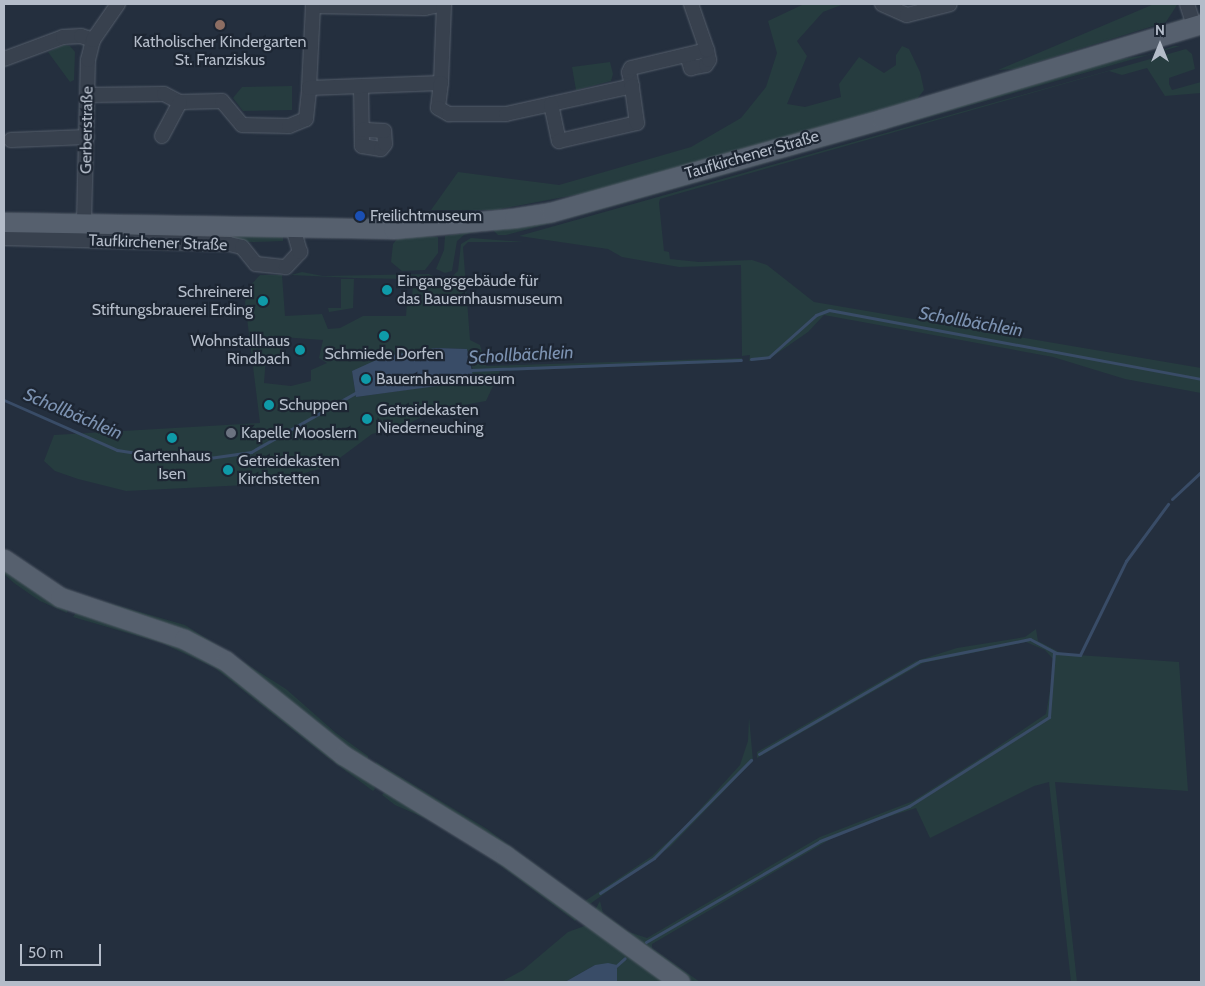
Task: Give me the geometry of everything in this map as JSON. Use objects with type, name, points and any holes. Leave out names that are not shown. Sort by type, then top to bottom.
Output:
[{"type":"main road","name":"Taufkirchener Straße","points":[[4,222],[293,227],[435,226],[551,212],[882,119],[1198,25]]},
{"type":"main road","points":[[4,559],[60,597],[184,639],[226,661],[355,763],[505,855],[680,982]]},
{"type":"street","points":[[4,59],[63,37],[81,36],[93,40],[118,4]]},
{"type":"street","points":[[88,95],[164,94],[180,102],[222,101],[242,125],[289,126],[306,119],[310,88],[312,5],[425,8],[444,4],[441,83],[438,108],[449,114],[506,114],[632,86]]},
{"type":"street","points":[[551,104],[559,142],[637,123],[632,86],[628,72],[631,68],[707,50],[691,4]]},
{"type":"street","points":[[882,4],[907,15],[950,4]]},
{"type":"street","points":[[1188,4],[1198,25]]},
{"type":"street","name":"Gerberstraße","points":[[84,222],[88,137],[88,60],[93,40]]},
{"type":"street","points":[[310,88],[361,87],[372,83],[441,83]]},
{"type":"street","points":[[361,87],[362,130]]},
{"type":"street","points":[[162,136],[180,102]]},
{"type":"street","points":[[6,139],[88,137]]},
{"type":"street","name":"Taufkirchener Straße","points":[[4,238],[229,244],[242,247],[256,264],[286,267],[300,252],[293,227]]},
{"type":"green space","points":[[804,4],[844,4],[823,12],[797,41],[807,56],[787,104],[805,107],[841,97],[839,84],[859,57],[884,73],[896,65],[896,55],[902,46],[909,49],[920,72],[924,90],[917,99],[612,188],[495,210],[431,210],[458,172],[559,185],[691,147],[741,118],[766,87],[777,53],[768,21]]},
{"type":"green space","points":[[1154,4],[1177,5],[1166,22],[1015,69],[998,70]]},
{"type":"green space","points":[[64,45],[70,46],[75,52],[74,80],[70,82],[48,52]]},
{"type":"green space","points":[[1174,46],[1180,46],[506,235],[498,235],[491,228],[1106,61],[1147,55]]},
{"type":"green space","points":[[1186,49],[1192,54],[1195,69],[1169,78],[1169,84],[1172,90],[1201,82],[1201,93],[1165,96],[1147,68],[1122,75],[1109,71],[660,199],[659,203],[664,251],[669,252],[670,259],[699,262],[752,260],[767,265],[814,302],[1201,368],[1201,393],[1125,379],[1053,357],[824,315],[808,332],[769,359],[749,361],[750,355],[742,356],[741,265],[679,267],[622,257],[608,249],[519,236]]},
{"type":"green space","points":[[610,62],[613,74],[611,81],[576,90],[572,67]]},
{"type":"green space","points":[[292,86],[292,110],[243,111],[233,98],[242,87]]},
{"type":"green space","points":[[481,230],[464,235],[457,241],[452,271],[445,273],[436,269],[444,250],[445,236]]},
{"type":"green space","points":[[4,231],[283,233],[283,241],[253,242]]},
{"type":"green space","points":[[409,235],[438,237],[438,253],[425,270],[402,271],[391,262],[393,244],[397,239]]},
{"type":"green space","points":[[471,238],[524,242],[468,242],[463,247],[470,340],[480,345],[486,366],[742,358],[742,362],[500,371],[486,401],[435,410],[408,424],[372,434],[329,466],[267,484],[126,491],[55,471],[44,461],[54,435],[260,423],[245,302],[250,286],[260,275],[282,275],[285,316],[322,314],[328,329],[340,328],[363,316],[406,316],[407,301],[412,301],[413,279],[291,275],[302,272],[323,276],[429,274],[440,280],[449,279],[458,271],[461,244]],"holes":[[[282,337],[323,340],[319,358],[327,363],[311,370],[311,381],[291,386],[264,383],[266,356],[280,357]],[[436,348],[467,349],[473,370],[448,384],[356,397],[352,371]]]},
{"type":"green space","points":[[341,279],[354,279],[353,308],[329,312],[328,308],[341,308]]},
{"type":"green space","points":[[4,549],[33,572],[74,593],[185,625],[286,689],[336,733],[368,756],[368,763],[225,654],[174,629],[66,592],[25,569],[4,553]]},
{"type":"green space","points":[[4,567],[68,609],[67,613],[40,601],[14,583],[4,574]]},
{"type":"green space","points":[[77,611],[206,656],[374,783],[375,789],[373,791],[327,757],[215,668],[162,643],[73,617]]},
{"type":"green space","points":[[1036,629],[1038,641],[1063,654],[1179,662],[1188,791],[1055,782],[1077,982],[1071,982],[1049,782],[1034,786],[930,838],[916,808],[846,830],[652,944],[652,948],[700,982],[693,982],[602,920],[595,910],[600,901],[603,913],[629,932],[647,938],[820,837],[913,801],[987,754],[1046,714],[1054,667],[1053,659],[1045,650],[1026,642],[923,663],[757,758],[757,752],[916,661],[957,648],[1025,637]]},
{"type":"green space","points":[[749,717],[753,761],[670,847],[587,906],[375,767],[376,762],[487,829],[585,901],[652,856],[683,828],[740,765],[748,741]]},
{"type":"green space","points":[[386,791],[455,829],[579,917],[575,921],[477,848],[427,819],[395,805],[382,795]]},
{"type":"green space","points":[[590,924],[670,982],[617,982],[617,965],[595,965],[565,982],[501,982],[523,970],[568,932]]},
{"type":"water","points":[[436,348],[467,349],[473,376],[437,386],[356,397],[352,371],[385,356]]},
{"type":"water","points":[[608,963],[617,965],[617,982],[565,982],[595,965]]},
{"type":"waterway","name":"Schollbächlein","points":[[751,359],[769,357],[816,315],[829,310],[1201,379]]},
{"type":"waterway","name":"Schollbächlein","points":[[471,370],[741,360]]},
{"type":"waterway","name":"Schollbächlein","points":[[4,400],[117,450],[188,461],[251,452],[357,392]]},
{"type":"waterway","points":[[1172,499],[1201,472]]},
{"type":"waterway","points":[[759,754],[920,661],[1030,639],[1056,653],[1080,655],[1126,561],[1168,504]]},
{"type":"waterway","points":[[646,942],[820,841],[909,806],[1049,717],[1054,652]]},
{"type":"waterway","points":[[600,893],[654,858],[751,760]]},
{"type":"waterway","points":[[615,967],[625,958]]},
{"type":"place","name":"Katholischer Kindergarten St. Franziskus","points":[[220,25]]},
{"type":"place","name":"Freilichtmuseum","points":[[360,216]]},
{"type":"place","name":"Eingangsgebäude für das Bauernhausmuseum","points":[[387,290]]},
{"type":"place","name":"Schreinerei Stiftungsbrauerei Erding","points":[[263,301]]},
{"type":"place","name":"Schmiede Dorfen","points":[[384,336]]},
{"type":"place","name":"Wohnstallhaus Rindbach","points":[[300,350]]},
{"type":"place","name":"Bauernhausmuseum","points":[[366,379]]},
{"type":"place","name":"Schuppen","points":[[269,405]]},
{"type":"place","name":"Getreidekasten Niederneuching","points":[[367,419]]},
{"type":"place","name":"Kapelle Mooslern","points":[[231,433]]},
{"type":"place","name":"Gartenhaus Isen","points":[[172,438]]},
{"type":"place","name":"Getreidekasten Kirchstetten","points":[[228,470]]}]
